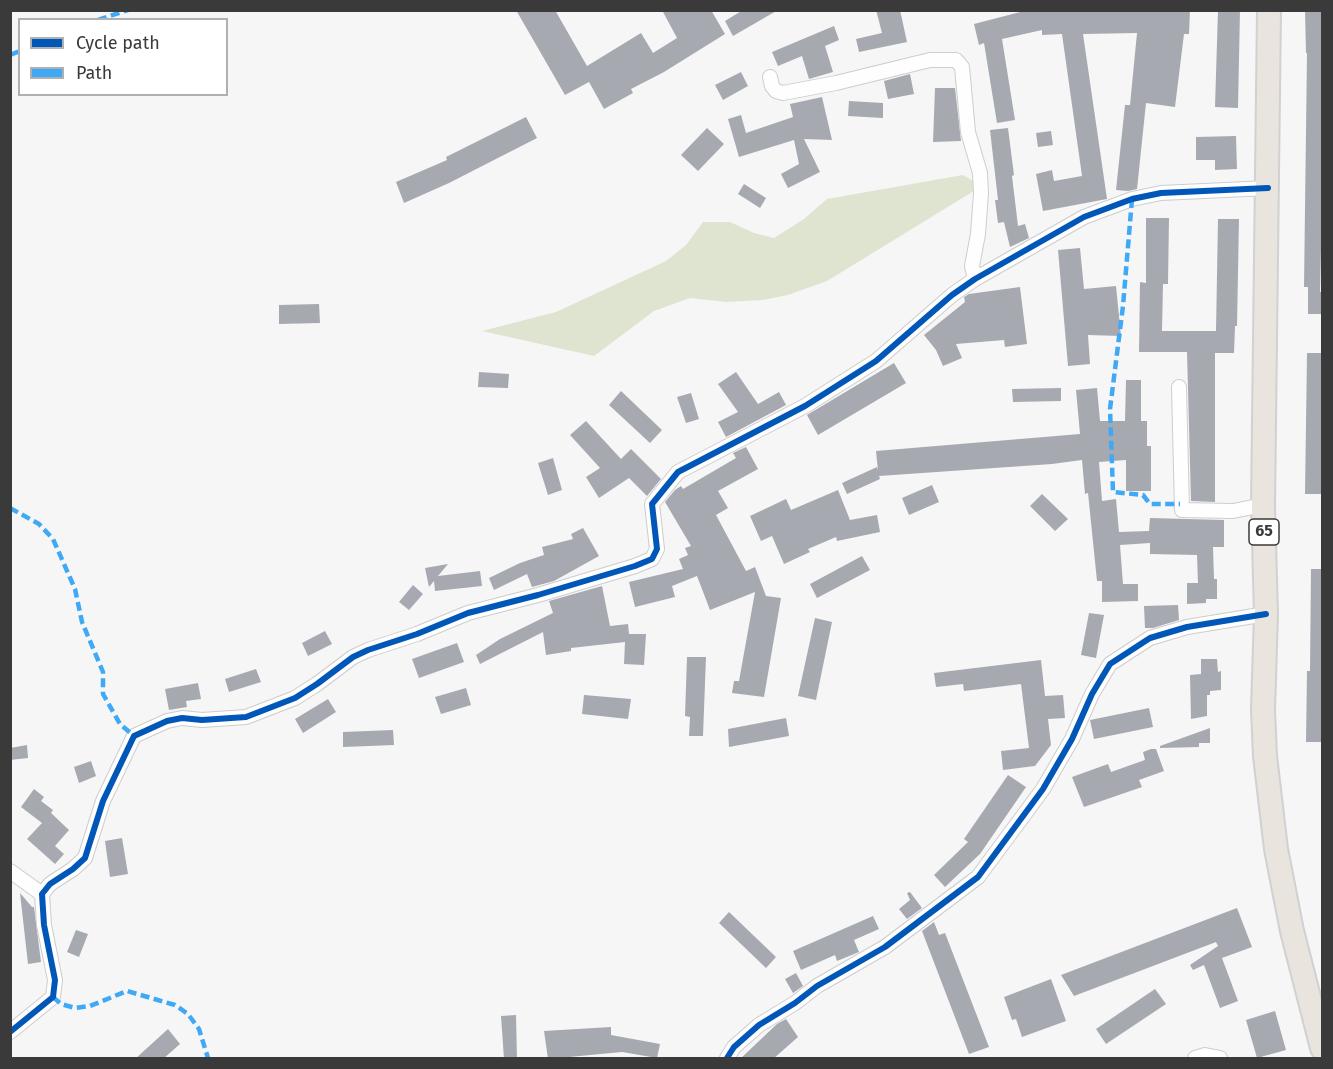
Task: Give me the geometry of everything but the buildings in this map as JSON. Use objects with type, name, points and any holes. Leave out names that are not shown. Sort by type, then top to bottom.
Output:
[{"type":"main road","name":"65","points":[[1269,10],[1263,505],[1266,614],[1263,710],[1268,793],[1276,849],[1292,932],[1323,1048]]},
{"type":"street","points":[[770,77],[776,91],[783,93],[836,83],[930,60],[956,60],[962,67],[968,132],[980,173],[978,234],[972,266],[975,279]]},
{"type":"street","points":[[10,1032],[53,997],[55,980],[44,925],[42,894],[50,884],[85,858],[103,801],[134,736],[167,721],[182,718],[202,720],[246,717],[295,698],[327,678],[353,657],[368,650],[468,613],[635,566],[652,559],[657,549],[652,504],[678,472],[792,413],[863,370],[893,348],[952,295],[975,279],[1084,217],[1132,199],[1161,193],[1268,189]]},
{"type":"street","points":[[1179,387],[1182,510],[1233,511],[1263,505]]},
{"type":"street","points":[[727,1059],[734,1047],[759,1025],[795,1003],[817,986],[885,947],[978,877],[1043,789],[1072,739],[1092,694],[1110,664],[1150,638],[1187,627],[1266,614]]},
{"type":"street","points":[[10,871],[42,894]]},
{"type":"street","points":[[1195,1059],[1205,1055],[1220,1059]]},
{"type":"street","points":[[1314,1059],[1323,1055]]},
{"type":"green space","points":[[963,175],[982,186],[827,281],[788,295],[763,300],[726,302],[690,298],[654,311],[594,356],[482,331],[556,312],[666,261],[686,245],[703,222],[730,222],[754,233],[774,238],[804,219],[827,199]]},
{"type":"marked path","points":[[104,18],[128,10]]},
{"type":"marked path","points":[[10,55],[18,52]]},
{"type":"marked path","points":[[1132,199],[1123,306],[1110,409],[1113,492],[1143,495],[1150,504],[1180,504]]},
{"type":"marked path","points":[[10,508],[39,524],[53,539],[75,589],[82,622],[103,672],[103,694],[120,724],[134,736]]},
{"type":"marked path","points":[[53,997],[61,1004],[75,1008],[90,1006],[127,991],[175,1005],[188,1014],[199,1029],[208,1058]]},
{"type":"cycle path","points":[[10,1032],[53,997],[55,980],[44,925],[42,894],[50,884],[85,858],[103,801],[134,736],[167,721],[182,718],[202,720],[246,717],[295,698],[353,657],[368,650],[417,634],[468,613],[538,595],[652,559],[657,549],[652,504],[678,472],[805,406],[876,361],[952,295],[975,279],[1084,217],[1132,199],[1161,193],[1268,188]]},
{"type":"cycle path","points":[[727,1058],[734,1047],[759,1025],[795,1003],[817,986],[885,947],[978,877],[1043,789],[1072,739],[1092,694],[1110,664],[1150,638],[1187,627],[1266,614]]}]
